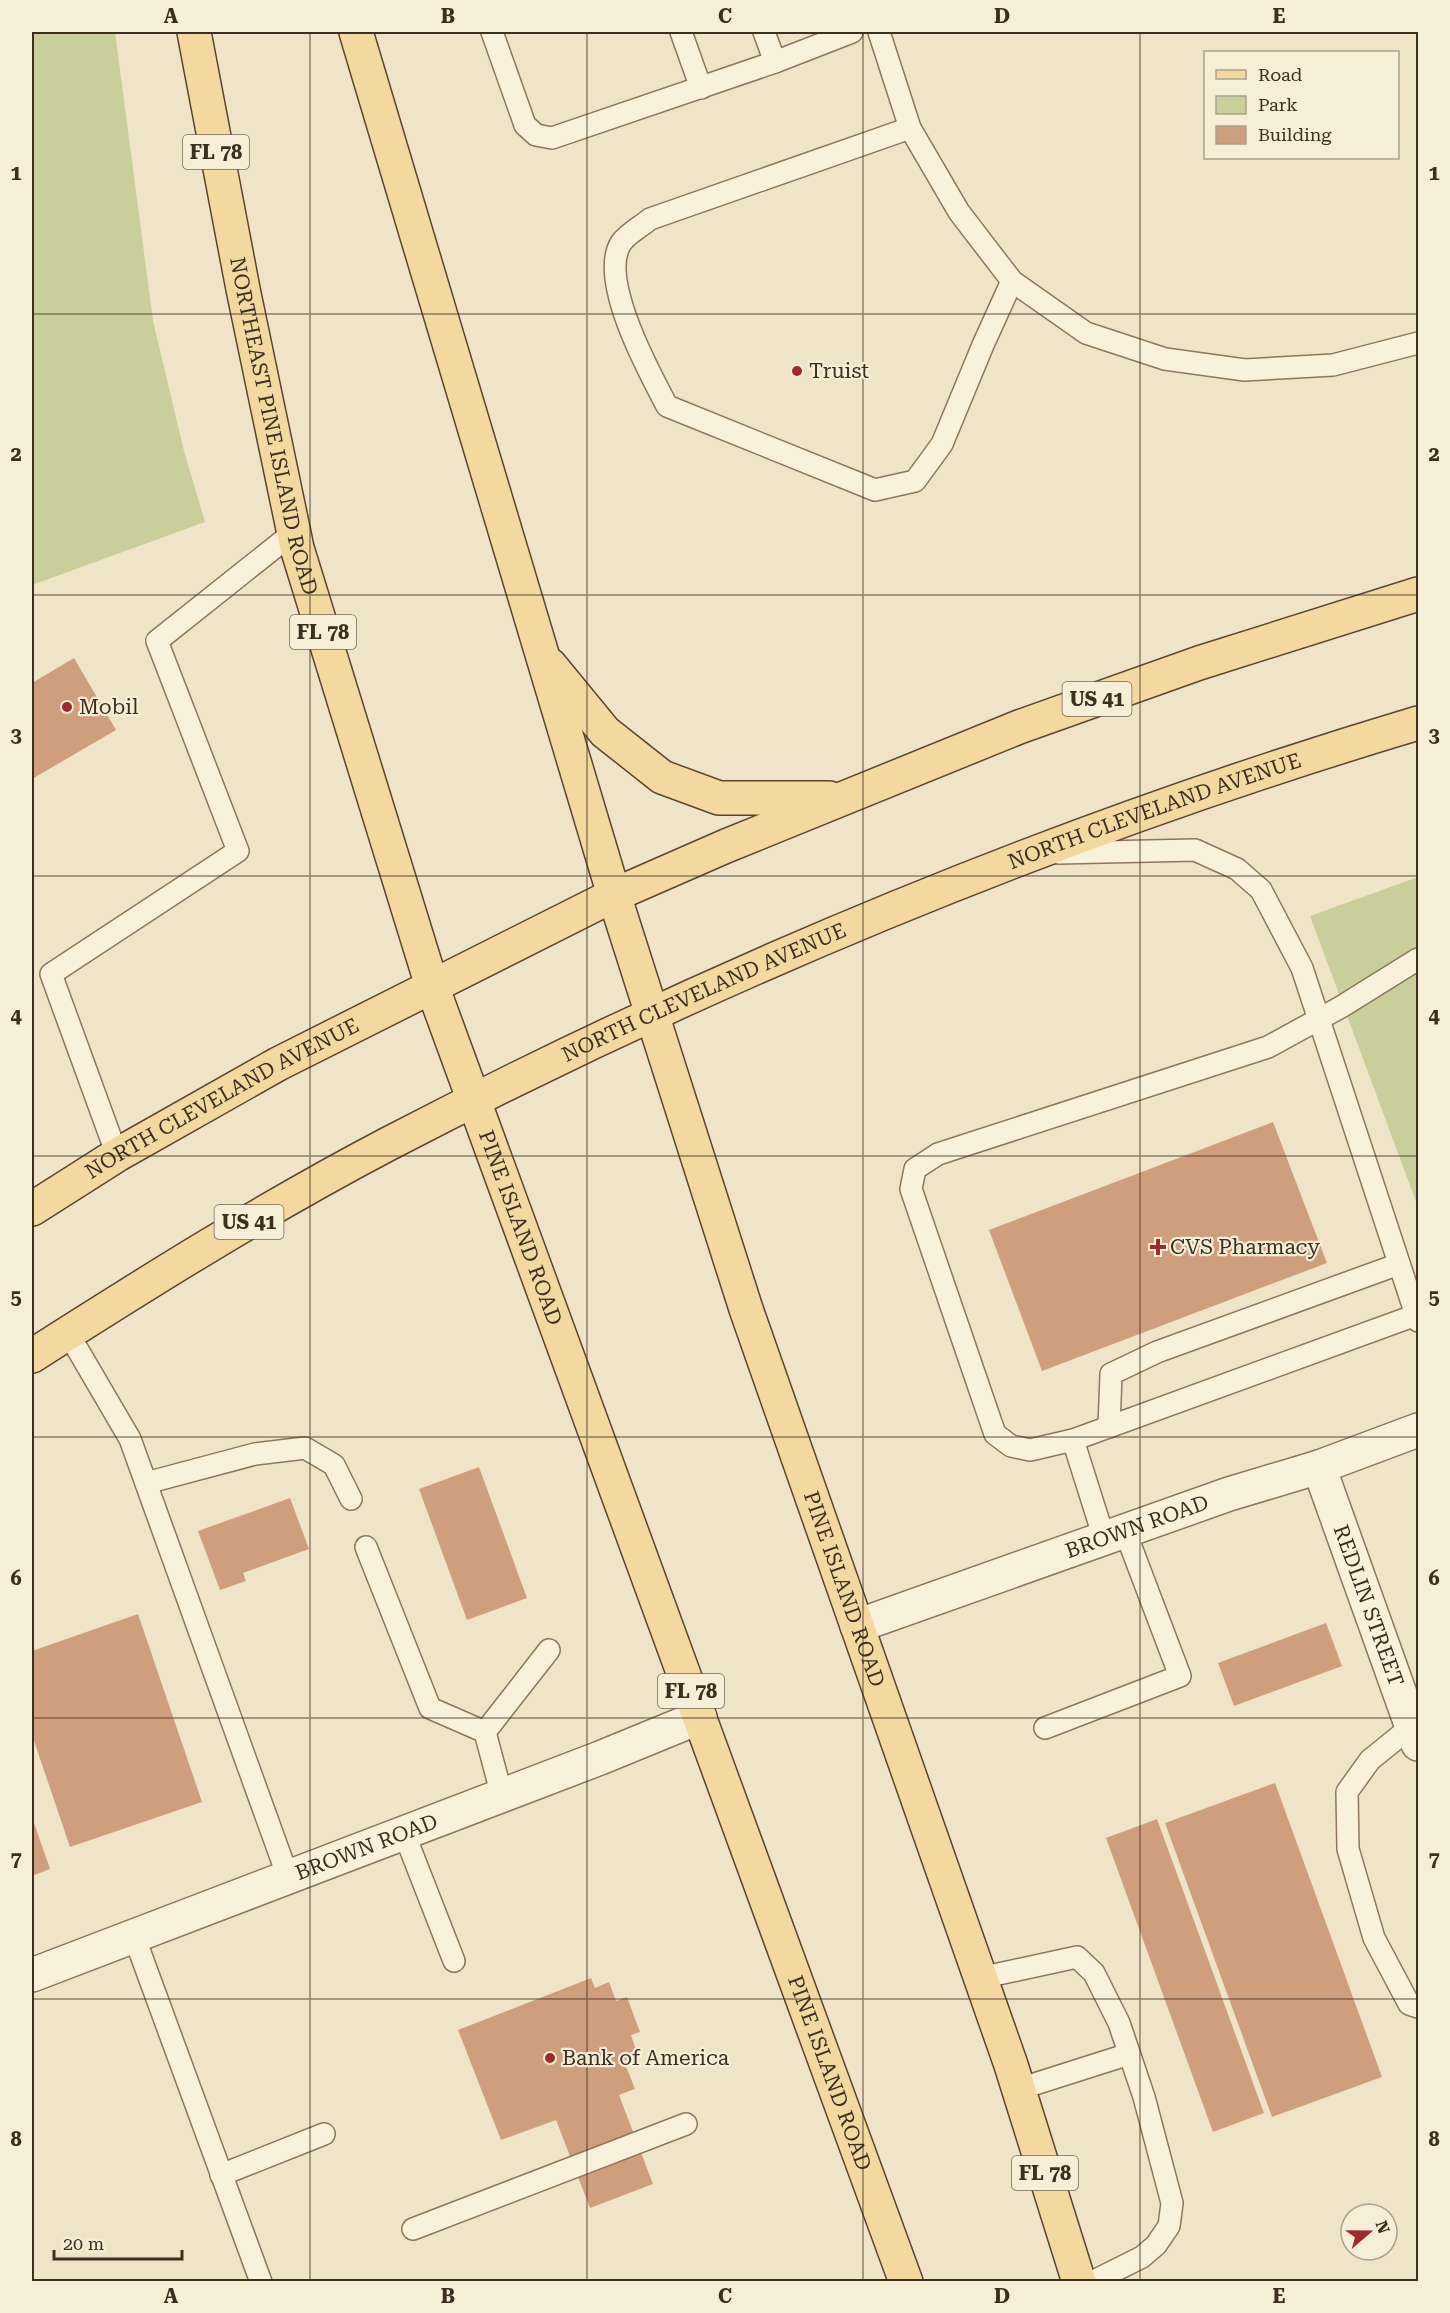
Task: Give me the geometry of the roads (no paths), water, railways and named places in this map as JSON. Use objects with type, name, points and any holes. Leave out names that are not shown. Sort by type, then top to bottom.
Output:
[{"type":"main road","name":"NORTHEAST PINE ISLAND ROAD","points":[[194,32],[243,290],[294,532],[432,986]]},
{"type":"main road","name":"FL 78","points":[[356,32],[614,895]]},
{"type":"main road","name":"NORTH CLEVELAND AVENUE","points":[[32,1209],[117,1155],[278,1064],[614,895],[1019,727],[1199,663],[1419,594]]},
{"type":"main road","points":[[541,655],[605,732],[662,777],[719,798],[844,798]]},
{"type":"main road","name":"NORTH CLEVELAND AVENUE","points":[[32,1356],[248,1223],[387,1145],[651,1013],[825,939],[1039,853],[1325,751],[1419,723]]},
{"type":"main road","name":"PINE ISLAND ROAD","points":[[614,895],[746,1309],[1019,2089],[1079,2282]]},
{"type":"main road","name":"PINE ISLAND ROAD","points":[[432,986],[906,2282]]},
{"type":"street","name":"BROWN ROAD","points":[[857,1626],[1229,1494],[1319,1467],[1419,1430]]},
{"type":"street","name":"REDLIN STREET","points":[[1319,1467],[1415,1735]]},
{"type":"street","name":"BROWN ROAD","points":[[32,1975],[502,1796],[700,1717]]},
{"type":"lane","points":[[492,32],[525,125],[536,135],[552,138],[775,62],[852,32]]},
{"type":"lane","points":[[681,32],[701,88]]},
{"type":"lane","points":[[764,32],[775,62]]},
{"type":"lane","points":[[879,32],[910,128],[959,212],[1012,281],[1086,333],[1165,359],[1245,370],[1333,365],[1419,343]]},
{"type":"lane","points":[[910,128],[650,219],[621,243],[614,272],[633,340],[667,406],[875,490],[915,481],[942,444],[1012,281]]},
{"type":"lane","points":[[117,1155],[51,974],[238,851],[158,641],[294,532]]},
{"type":"lane","points":[[1039,853],[1195,850],[1237,869],[1261,890],[1302,968],[1319,1020],[1399,1264],[1418,1318],[1073,1440],[1029,1450],[1011,1446],[995,1434],[911,1189],[915,1169],[938,1154],[1268,1047],[1319,1020],[1419,959]]},
{"type":"lane","points":[[1109,1427],[1111,1374],[1157,1352],[1399,1264]]},
{"type":"lane","points":[[68,1333],[130,1438],[288,1877]]},
{"type":"lane","points":[[1045,1728],[1180,1676],[1073,1440]]},
{"type":"lane","points":[[146,1483],[255,1454],[305,1448],[334,1465],[351,1499]]},
{"type":"lane","points":[[366,1548],[430,1708],[485,1732]]},
{"type":"lane","points":[[485,1732],[549,1650]]},
{"type":"lane","points":[[485,1732],[502,1796]]},
{"type":"lane","points":[[1415,1735],[1370,1760],[1347,1792],[1348,1849],[1374,1938],[1409,2004],[1419,2007]]},
{"type":"lane","points":[[404,1833],[454,1961]]},
{"type":"lane","points":[[134,1936],[261,2282]]},
{"type":"lane","points":[[981,1978],[1077,1957],[1094,1973],[1119,2023],[1144,2097],[1172,2203],[1169,2226],[1156,2245],[1142,2256],[1092,2282]]},
{"type":"lane","points":[[1019,2089],[1129,2054]]},
{"type":"lane","points":[[413,2229],[686,2124]]},
{"type":"lane","points":[[221,2175],[324,2133]]},
{"type":"place","name":"Truist","points":[[797,371]]},
{"type":"place","name":"Mobil","points":[[67,707]]},
{"type":"place","name":"CVS Pharmacy","points":[[1158,1247]]},
{"type":"place","name":"Bank of America","points":[[550,2058]]}]
